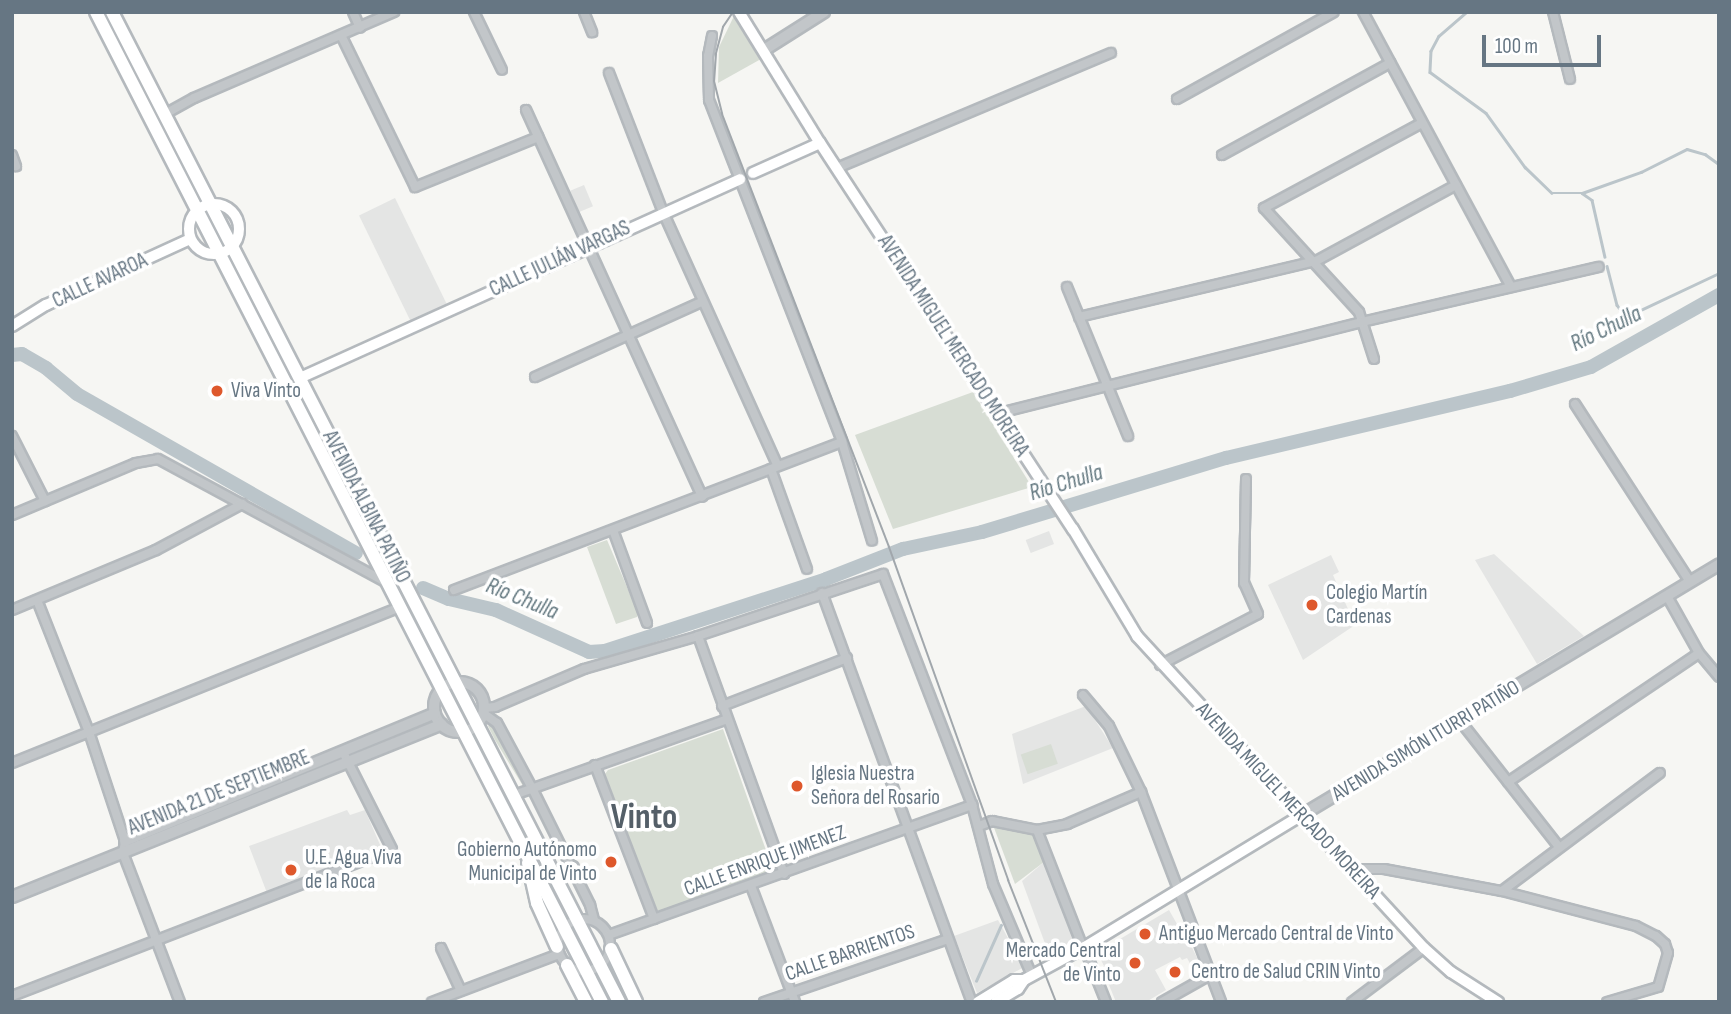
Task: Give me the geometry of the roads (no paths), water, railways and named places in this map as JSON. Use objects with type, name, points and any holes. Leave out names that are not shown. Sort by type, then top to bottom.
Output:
[{"type":"highway","name":"AVENIDA ALBINA PATIÑO","points":[[96,12],[602,1002]]},
{"type":"highway","name":"AVENIDA ALBINA PATIÑO","points":[[112,12],[456,682],[481,715],[514,795],[619,1002]]},
{"type":"highway","points":[[524,846],[537,903],[586,1002]]},
{"type":"highway","points":[[556,877],[572,869]]},
{"type":"highway","points":[[611,949],[636,1002]]},
{"type":"main road","name":"AVENIDA MIGUEL MERCADO MOREIRA","points":[[739,12],[820,143],[1053,501],[1137,636],[1160,665],[1424,948],[1451,972],[1497,1002]]},
{"type":"main road","name":"CALLE JULIÁN VARGAS","points":[[753,173],[820,143]]},
{"type":"main road","name":"CALLE JULIÁN VARGAS","points":[[300,378],[740,179]]},
{"type":"main road","points":[[211,204],[198,210],[189,223],[190,239],[206,253],[220,253],[232,246]]},
{"type":"main road","name":"CALLE AVAROA","points":[[12,326],[46,305],[190,239]]},
{"type":"main road","name":"AVENIDA SIMÓN ITURRI PATIÑO","points":[[996,1002],[1018,989],[1028,978],[1302,815]]},
{"type":"main road","name":"AVENIDA SIMÓN ITURRI PATIÑO","points":[[978,1002],[1014,980],[1028,978]]},
{"type":"street","points":[[353,12],[360,28]]},
{"type":"street","points":[[164,114],[194,98],[394,12]]},
{"type":"street","points":[[474,12],[502,70]]},
{"type":"street","points":[[584,12],[592,32]]},
{"type":"street","points":[[764,50],[824,12]]},
{"type":"street","points":[[1177,99],[1334,12]]},
{"type":"street","points":[[1363,12],[1511,287]]},
{"type":"street","points":[[1553,12],[1570,79]]},
{"type":"street","points":[[341,36],[415,187],[538,137]]},
{"type":"street","points":[[712,36],[708,56],[709,100],[842,442],[872,541]]},
{"type":"street","points":[[837,169],[1111,53]]},
{"type":"street","points":[[1222,155],[1390,63]]},
{"type":"street","points":[[609,73],[663,212],[774,467],[807,569]]},
{"type":"street","points":[[526,110],[702,497]]},
{"type":"street","points":[[1374,359],[1359,312],[1316,261],[1264,208],[1422,123]]},
{"type":"street","points":[[12,155],[16,166]]},
{"type":"street","name":"CALLE JULIÁN VARGAS","points":[[740,179],[753,173]]},
{"type":"street","points":[[1079,317],[1316,261],[1456,185]]},
{"type":"street","points":[[996,414],[1362,322],[1599,267]]},
{"type":"street","points":[[1067,287],[1128,436]]},
{"type":"street","points":[[535,377],[703,301]]},
{"type":"street","points":[[1575,404],[1690,582]]},
{"type":"street","points":[[12,436],[44,500]]},
{"type":"street","points":[[454,590],[842,442]]},
{"type":"street","points":[[12,515],[136,463],[158,459],[389,584]]},
{"type":"street","points":[[1160,665],[1258,614],[1244,583],[1246,480]]},
{"type":"street","points":[[12,610],[156,550],[242,505]]},
{"type":"street","points":[[613,530],[647,623]]},
{"type":"street","name":"AVENIDA SIMÓN ITURRI PATIÑO","points":[[1302,815],[1461,722],[1719,564]]},
{"type":"street","points":[[456,682],[443,688],[435,700],[436,713],[442,724],[452,730],[465,731],[481,715],[495,707],[584,669],[698,636],[883,574],[972,805],[993,884],[1028,978]]},
{"type":"street","points":[[822,593],[972,1002]]},
{"type":"street","points":[[1667,596],[1699,653],[1719,677]]},
{"type":"street","points":[[37,600],[89,732],[125,841],[123,853],[180,1002]]},
{"type":"street","points":[[12,763],[401,607]]},
{"type":"street","points":[[698,636],[784,874]]},
{"type":"street","points":[[1508,782],[1699,653]]},
{"type":"street","points":[[722,706],[847,658]]},
{"type":"street","points":[[1083,695],[1109,726],[1141,792],[1221,1002]]},
{"type":"street","name":"AVENIDA 21 DE SEPTIEMBRE","points":[[12,897],[123,853],[436,713]]},
{"type":"street","points":[[432,1002],[561,956],[587,971],[601,965],[611,949],[609,934],[594,920],[590,905],[497,723],[481,715]]},
{"type":"street","points":[[514,795],[727,719]]},
{"type":"street","points":[[1461,722],[1559,848]]},
{"type":"street","name":"AVENIDA 21 DE SEPTIEMBRE","points":[[125,841],[345,756],[442,724]]},
{"type":"street","points":[[12,996],[392,849],[345,756]]},
{"type":"street","points":[[595,765],[654,919]]},
{"type":"street","points":[[1502,891],[1660,774]]},
{"type":"street","points":[[979,826],[992,821],[1037,830],[1067,824],[1141,792]]},
{"type":"street","name":"CALLE ENRIQUE JIMENEZ","points":[[609,934],[751,886],[972,805]]},
{"type":"street","points":[[1037,830],[1106,1002]]},
{"type":"street","points":[[1350,869],[1384,869],[1502,891],[1636,926],[1665,944],[1667,961],[1658,987],[1608,1002]]},
{"type":"street","points":[[751,886],[794,1002]]},
{"type":"street","points":[[561,956],[560,933],[578,919],[594,920]]},
{"type":"street","name":"CALLE BARRIENTOS","points":[[764,1002],[948,939]]},
{"type":"street","points":[[442,947],[461,991]]},
{"type":"street","points":[[1357,1000],[1424,948]]},
{"type":"street","points":[[1162,1002],[1210,975]]},
{"type":"waterway","points":[[1467,12],[1439,36],[1431,51],[1430,72],[1486,113],[1525,167],[1552,193],[1582,193],[1592,200],[1605,257]]},
{"type":"waterway","points":[[1582,193],[1641,172],[1687,149],[1705,154],[1719,164]]},
{"type":"waterway","points":[[1607,266],[1617,305],[1626,317],[1719,273]]},
{"type":"waterway","name":"Río Chulla","points":[[423,588],[449,599],[496,610],[589,652],[605,651],[826,579],[903,549],[982,532],[1226,458],[1510,391],[1591,367],[1719,295]]},
{"type":"waterway","name":"Río Chulla","points":[[12,355],[22,354],[46,368],[77,394],[356,553]]},
{"type":"waterway","points":[[976,981],[1001,925]]},
{"type":"tram line","points":[[733,12],[723,27],[716,54],[714,81],[722,114],[889,547],[1008,880],[1056,1002]]},
{"type":"place","name":"Viva Vinto","points":[[217,391]]},
{"type":"place","name":"Colegio Martín Cardenas","points":[[1312,605]]},
{"type":"place","name":"Iglesia Nuestra Señora del Rosario","points":[[797,786]]},
{"type":"place","name":"Gobierno Autónomo Municipal de Vinto","points":[[611,862]]},
{"type":"place","name":"U.E. Agua Viva de la Roca","points":[[291,870]]},
{"type":"place","name":"Antiguo Mercado Central de Vinto","points":[[1145,934]]},
{"type":"place","name":"Mercado Central de Vinto","points":[[1135,963]]},
{"type":"place","name":"Centro de Salud CRIN Vinto","points":[[1175,972]]},
{"type":"district","name":"Vinto","points":[[644,818]]}]
